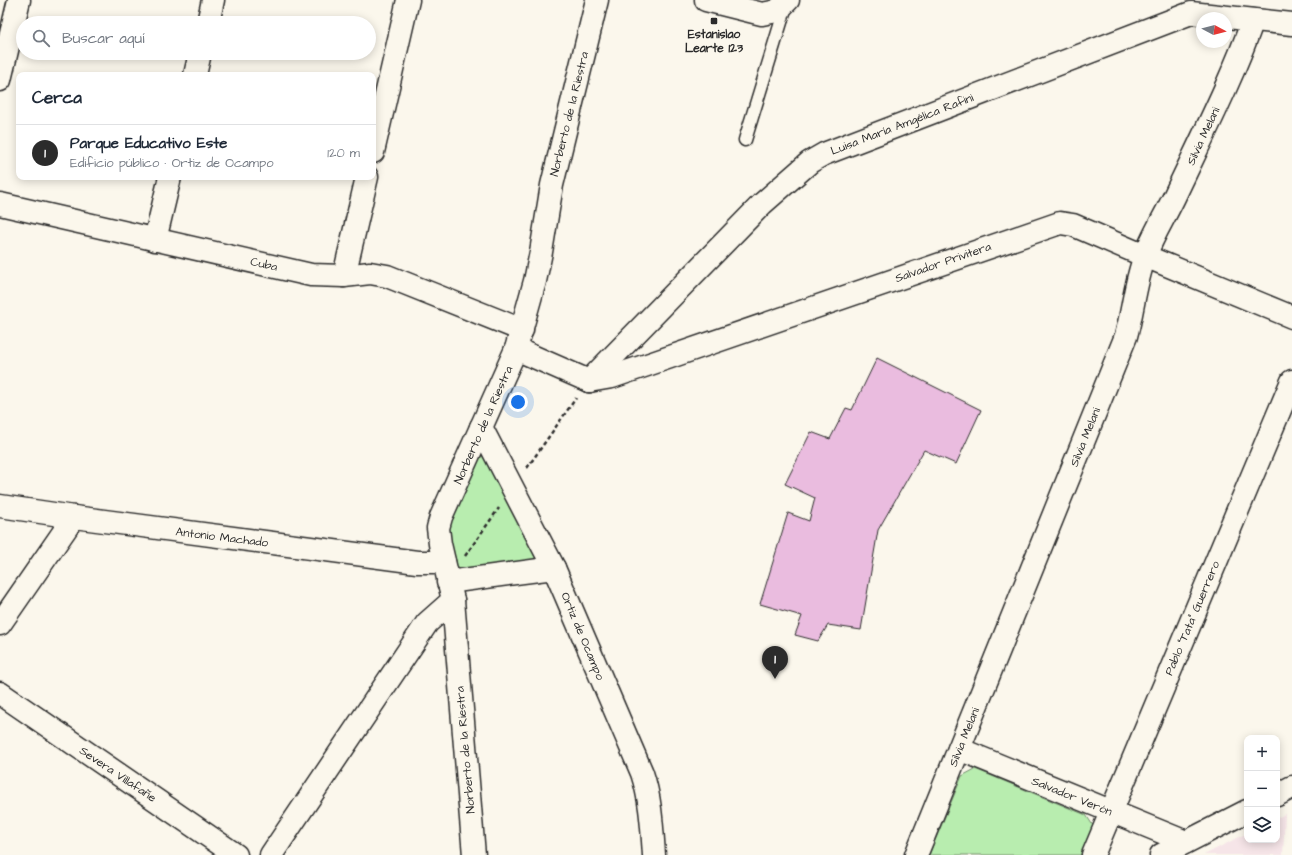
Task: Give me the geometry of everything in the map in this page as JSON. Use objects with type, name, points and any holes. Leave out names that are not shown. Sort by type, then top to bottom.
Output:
[{"type":"street","points":[[0,80],[19,0]]},
{"type":"street","points":[[210,16],[213,0]]},
{"type":"street","points":[[376,139],[408,0]]},
{"type":"street","name":"Norberto de la Riestra","points":[[474,855],[448,581],[438,528],[441,517],[482,427],[519,340],[541,252],[552,185],[597,0]]},
{"type":"street","points":[[706,0],[762,14],[784,4]]},
{"type":"street","name":"Luisa María Amgélica Rafini","points":[[588,381],[762,204],[810,162],[824,154],[1194,6],[1253,20],[1292,24]]},
{"type":"street","name":"Silvia Melani","points":[[916,855],[1126,336],[1136,283],[1145,256],[1176,194],[1235,67],[1253,20]]},
{"type":"street","points":[[196,72],[198,60]]},
{"type":"street","points":[[155,240],[169,180]]},
{"type":"street","points":[[344,276],[366,180]]},
{"type":"street","name":"Cuba","points":[[0,204],[312,275],[344,276],[370,273],[387,276],[519,340],[588,381]]},
{"type":"street","name":"Salvador Privitera","points":[[588,381],[612,377],[1060,222],[1073,225],[1292,317]]},
{"type":"street","name":"Pablo \"Tata\" Guerrero","points":[[1093,855],[1292,381]]},
{"type":"street","name":"Ortiz de Ocampo","points":[[482,427],[554,568],[642,772],[647,788],[651,811],[654,855]]},
{"type":"street","name":"Antonio Machado","points":[[0,506],[417,562],[448,581],[554,568]]},
{"type":"street","points":[[0,624],[74,517]]},
{"type":"street","points":[[271,855],[427,623],[448,581]]},
{"type":"street","name":"Severa Villafañe","points":[[0,693],[236,855]]},
{"type":"street","name":"Salvador Verón","points":[[959,749],[1186,842]]},
{"type":"street","points":[[1280,793],[1292,787]]},
{"type":"street","points":[[1161,855],[1244,813]]},
{"type":"lane","points":[[744,140],[784,4]]},
{"type":"shaded area","points":[[1285,814],[1283,855],[1204,855],[1244,835],[1244,843],[1280,843],[1280,816]]},
{"type":"green space","points":[[483,440],[545,563],[456,569],[448,528]]},
{"type":"green space","points":[[975,769],[1086,815],[1094,827],[1083,855],[929,855],[962,776]]},
{"type":"building","points":[[877,358],[981,410],[956,464],[924,450],[878,530],[861,630],[828,625],[818,641],[795,635],[802,616],[760,604],[788,513],[809,521],[815,498],[785,484],[811,432],[830,439],[846,408],[852,410]]},
{"type":"place","name":"Estanislao Learte 123","points":[[714,21]]},
{"type":"place","name":"Parque Educativo Este","points":[[775,679]]}]
